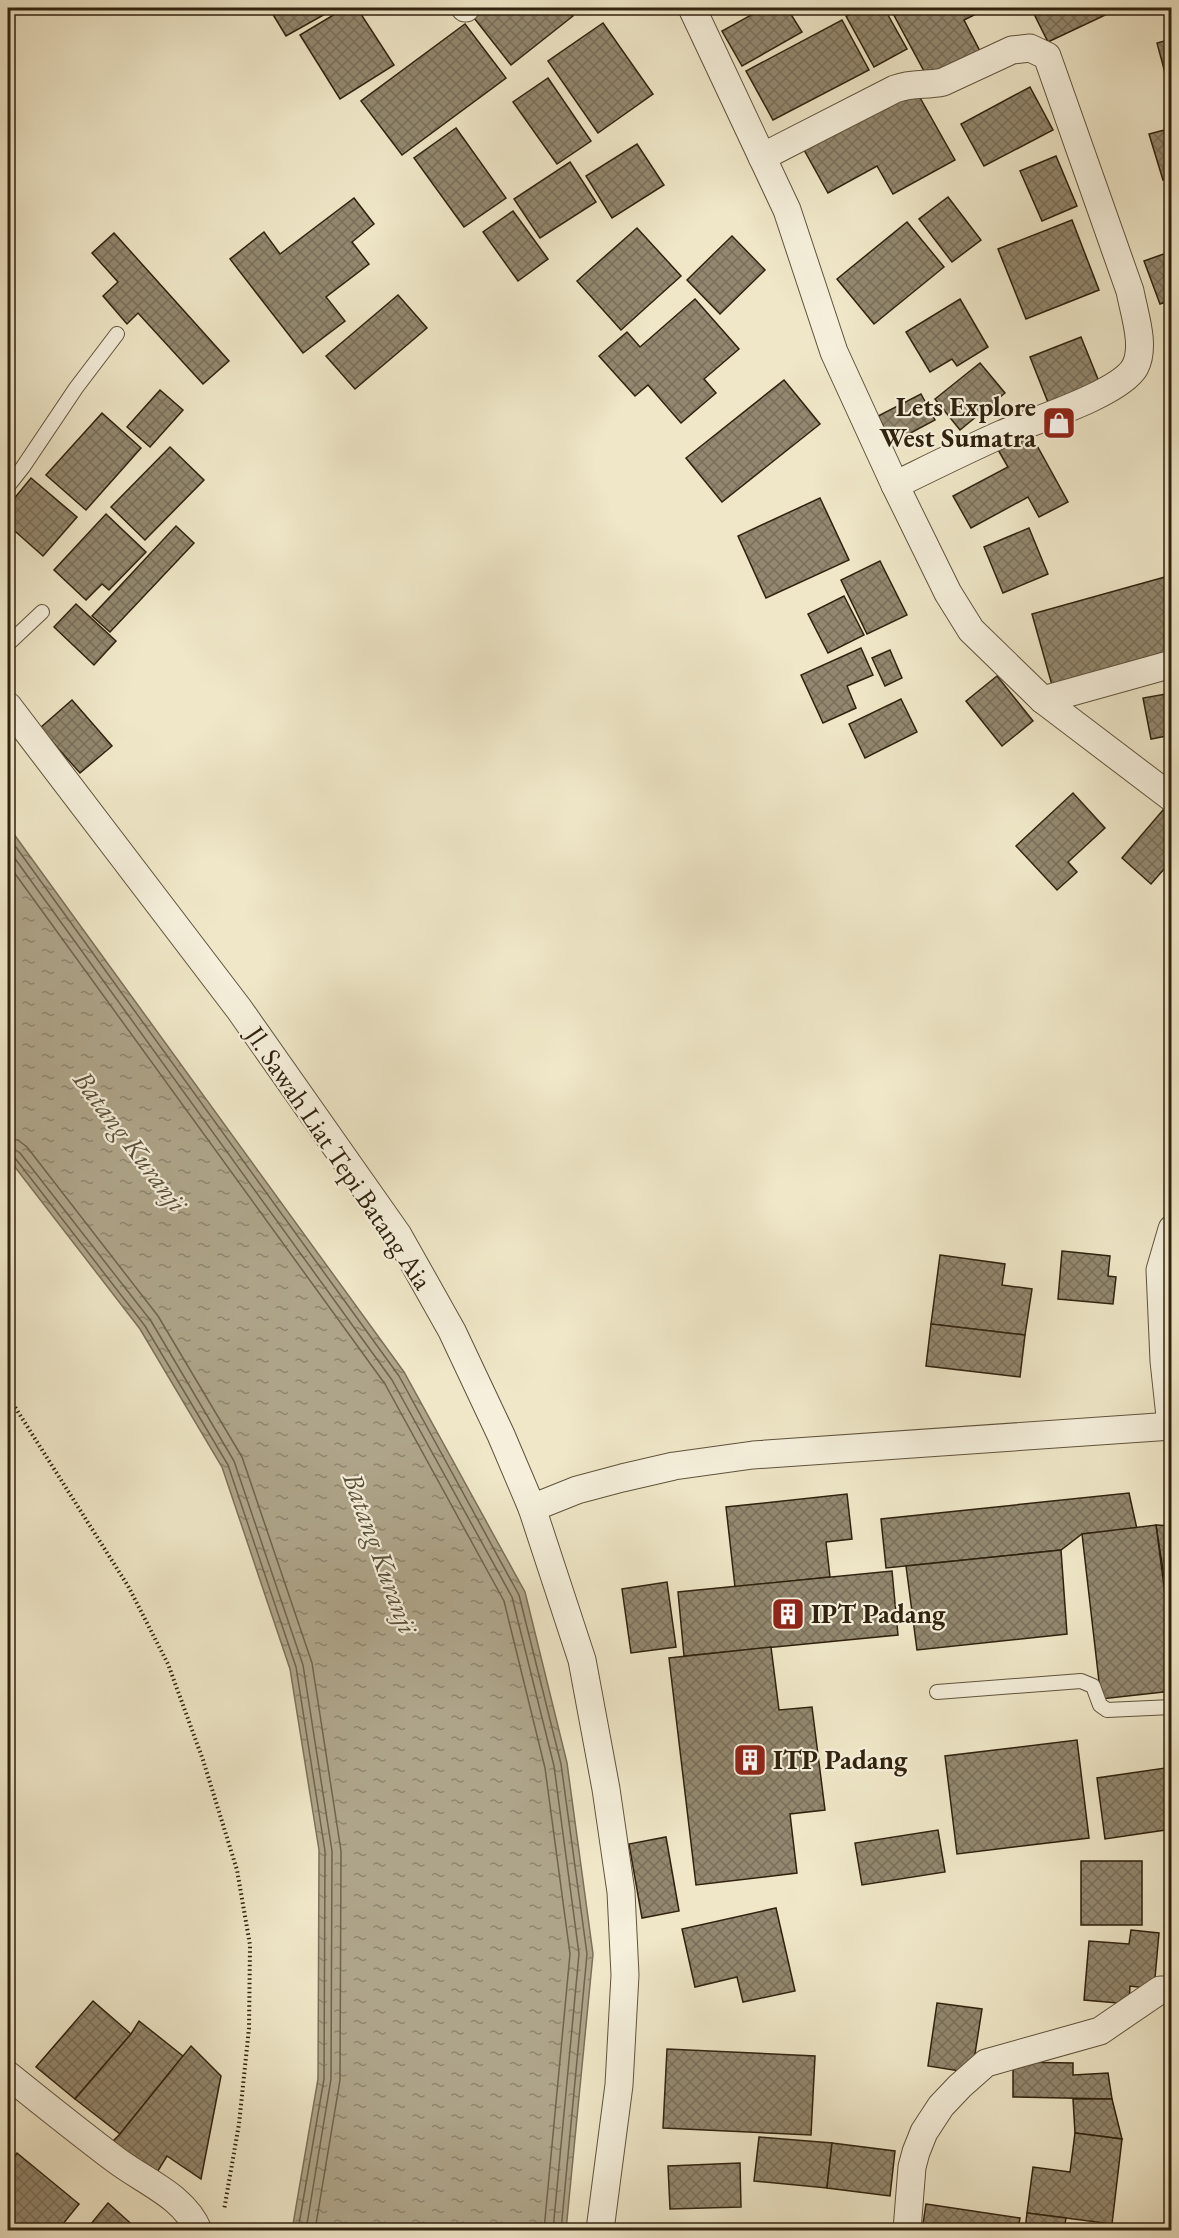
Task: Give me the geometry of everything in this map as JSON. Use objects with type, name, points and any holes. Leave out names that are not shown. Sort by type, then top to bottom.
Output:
[{"type":"street","points":[[692,8],[787,210],[834,352],[948,593],[971,630],[1043,700],[1172,798]]},
{"type":"street","points":[[762,157],[895,88],[920,82],[931,84],[943,82],[1012,50],[1030,48],[1047,56],[1130,291],[1137,331],[1138,360],[1134,369],[1124,380],[1098,395],[1002,434],[895,485]]},
{"type":"street","points":[[1043,700],[1172,664]]},
{"type":"street","name":"Jl. Sawah Liat Tepi Batang Aia","points":[[8,706],[238,1009],[398,1235],[452,1331],[501,1435],[532,1508],[582,1660],[606,1790],[621,1892],[625,1975],[619,2085],[600,2230]]},
{"type":"street","points":[[532,1508],[577,1490],[622,1478],[674,1466],[753,1455],[1171,1425],[1164,1361],[1161,1270],[1172,1229]]},
{"type":"street","points":[[907,2230],[912,2167],[916,2152],[941,2106],[960,2086],[986,2063],[1100,2031],[1160,1990],[1172,1990]]},
{"type":"street","points":[[8,2075],[118,2162],[173,2198],[191,2215],[210,2225]]},
{"type":"lane","points":[[8,486],[76,388],[117,334]]},
{"type":"lane","points":[[8,644],[42,612]]},
{"type":"lane","points":[[937,1692],[1081,1681],[1093,1686],[1100,1705],[1107,1710],[1172,1707]]},
{"type":"path","points":[[8,1396],[128,1586],[168,1664],[203,1760],[237,1870],[250,1945],[249,2028],[239,2124],[210,2225]]},
{"type":"water","name":"Batang Kuranji","points":[[8,826],[404,1372],[525,1592],[567,1763],[593,1954],[566,2230],[292,2230],[318,2079],[319,1850],[290,1669],[222,1467],[140,1329],[8,1158]]},
{"type":"building","points":[[269,8],[336,8],[286,36]]},
{"type":"building","points":[[345,8],[357,8],[394,65],[340,99],[300,35]]},
{"type":"building","points":[[488,8],[566,8],[573,16],[511,65],[474,18]]},
{"type":"building","points":[[764,8],[787,8],[802,32],[742,66],[722,31]]},
{"type":"building","points":[[861,8],[884,8],[907,49],[874,67],[846,16]]},
{"type":"building","points":[[890,8],[988,8],[964,20],[983,57],[931,84]]},
{"type":"building","points":[[1031,8],[1120,8],[1048,42]]},
{"type":"building","points":[[842,20],[869,70],[773,120],[746,71]]},
{"type":"building","points":[[603,23],[653,94],[598,133],[548,61]]},
{"type":"building","points":[[465,24],[506,78],[402,155],[361,101]]},
{"type":"building","points":[[1172,39],[1172,83],[1168,84],[1157,43]]},
{"type":"building","points":[[548,78],[591,141],[557,164],[513,102]]},
{"type":"building","points":[[914,87],[955,160],[893,194],[877,166],[828,193],[803,148]]},
{"type":"building","points":[[1030,87],[1053,130],[984,166],[961,124]]},
{"type":"building","points":[[456,128],[506,198],[464,227],[414,158]]},
{"type":"building","points":[[1172,128],[1172,177],[1163,180],[1149,134]]},
{"type":"building","points":[[637,144],[664,185],[612,218],[586,176]]},
{"type":"building","points":[[1056,156],[1077,206],[1042,221],[1020,171]]},
{"type":"building","points":[[570,162],[596,202],[540,238],[514,199]]},
{"type":"building","points":[[948,197],[981,240],[952,262],[919,219]]},
{"type":"building","points":[[354,198],[374,224],[352,242],[369,264],[326,297],[345,321],[303,353],[230,259],[264,232],[280,254]]},
{"type":"building","points":[[513,211],[548,259],[518,281],[483,232]]},
{"type":"building","points":[[1072,220],[1099,290],[1026,319],[998,249]]},
{"type":"building","points":[[907,222],[944,267],[874,324],[837,279]]},
{"type":"building","points":[[637,228],[681,276],[621,330],[577,281]]},
{"type":"building","points":[[114,233],[229,361],[203,384],[138,313],[127,324],[103,296],[118,282],[92,253]]},
{"type":"building","points":[[732,236],[765,270],[720,314],[687,280]]},
{"type":"building","points":[[1172,251],[1172,300],[1160,304],[1144,261]]},
{"type":"building","points":[[398,295],[427,328],[355,389],[326,356]]},
{"type":"building","points":[[695,299],[739,349],[704,379],[716,393],[681,423],[648,385],[635,396],[599,356],[627,332],[640,347]]},
{"type":"building","points":[[960,299],[988,347],[957,366],[952,359],[930,372],[906,332]]},
{"type":"building","points":[[1081,337],[1102,389],[1051,410],[1030,357]]},
{"type":"building","points":[[980,363],[1005,393],[960,430],[935,399]]},
{"type":"building","points":[[784,380],[820,424],[722,502],[686,458]]},
{"type":"building","points":[[160,390],[183,410],[150,447],[127,427]]},
{"type":"building","points":[[921,394],[935,420],[892,443],[878,416]]},
{"type":"building","points":[[102,413],[141,448],[86,510],[46,475]]},
{"type":"building","points":[[1029,431],[1068,502],[1039,517],[1028,497],[971,528],[953,496],[1008,467],[997,448]]},
{"type":"building","points":[[170,447],[204,480],[145,540],[111,507]]},
{"type":"building","points":[[31,478],[77,517],[43,556],[8,525],[8,506]]},
{"type":"building","points":[[820,498],[849,560],[766,598],[738,536]]},
{"type":"building","points":[[106,514],[146,552],[109,590],[102,584],[86,600],[54,570]]},
{"type":"building","points":[[176,526],[194,543],[110,632],[92,616]]},
{"type":"building","points":[[1029,528],[1048,574],[1003,593],[984,547]]},
{"type":"building","points":[[880,561],[907,615],[867,634],[841,580]]},
{"type":"building","points":[[1172,575],[1172,651],[1052,685],[1032,614]]},
{"type":"building","points":[[844,596],[864,635],[828,653],[808,614]]},
{"type":"building","points":[[76,604],[116,641],[94,665],[54,627]]},
{"type":"building","points":[[861,648],[873,675],[847,686],[856,708],[823,723],[801,675]]},
{"type":"building","points":[[890,650],[902,678],[885,686],[872,658]]},
{"type":"building","points":[[997,676],[1033,721],[1002,746],[966,701]]},
{"type":"building","points":[[1172,693],[1172,735],[1151,739],[1143,698]]},
{"type":"building","points":[[901,699],[917,732],[865,758],[849,724]]},
{"type":"building","points":[[72,700],[112,746],[80,773],[40,728]]},
{"type":"building","points":[[1073,793],[1105,828],[1068,862],[1077,872],[1057,890],[1016,846]]},
{"type":"building","points":[[1163,810],[1172,818],[1172,860],[1151,884],[1122,858]]},
{"type":"building","points":[[1062,1251],[1110,1256],[1108,1276],[1116,1277],[1113,1304],[1058,1299]]},
{"type":"building","points":[[940,1255],[1005,1264],[1002,1285],[1032,1289],[1025,1335],[931,1324]]},
{"type":"building","points":[[931,1324],[1025,1335],[1020,1377],[926,1366]]},
{"type":"building","points":[[1129,1493],[1137,1529],[1082,1534],[1061,1550],[886,1568],[881,1519]]},
{"type":"building","points":[[847,1494],[852,1539],[826,1542],[830,1577],[735,1587],[726,1507]]},
{"type":"building","points":[[1156,1525],[1172,1526],[1172,1586],[1165,1583]]},
{"type":"building","points":[[1156,1525],[1172,1648],[1172,1691],[1101,1699],[1082,1534]]},
{"type":"building","points":[[1061,1550],[1067,1634],[917,1650],[906,1566]]},
{"type":"building","name":"IPT Padang","points":[[892,1571],[898,1635],[684,1656],[678,1592]]},
{"type":"building","points":[[667,1582],[676,1647],[631,1653],[622,1589]]},
{"type":"building","name":"ITP Padang","points":[[771,1647],[779,1710],[812,1707],[825,1810],[790,1814],[797,1873],[696,1885],[669,1658]]},
{"type":"building","points":[[1077,1740],[1089,1838],[957,1854],[945,1756]]},
{"type":"building","points":[[1172,1767],[1172,1829],[1105,1839],[1097,1778]]},
{"type":"building","points":[[938,1830],[945,1872],[862,1885],[855,1843]]},
{"type":"building","points":[[666,1837],[679,1911],[642,1918],[629,1844]]},
{"type":"building","points":[[1081,1861],[1142,1861],[1142,1925],[1081,1925]]},
{"type":"building","points":[[776,1908],[795,1991],[743,2002],[737,1977],[695,1987],[682,1929]]},
{"type":"building","points":[[1131,1930],[1159,1933],[1154,1989],[1130,1986],[1129,2004],[1084,2000],[1089,1941],[1129,1944]]},
{"type":"building","points":[[93,2001],[131,2034],[75,2099],[36,2067]]},
{"type":"building","points":[[937,2003],[982,2009],[972,2073],[928,2066]]},
{"type":"building","points":[[139,2021],[183,2056],[120,2134],[75,2099],[131,2034]]},
{"type":"building","points":[[191,2046],[221,2076],[201,2179],[167,2156],[156,2174],[106,2148]]},
{"type":"building","points":[[667,2049],[815,2056],[811,2135],[663,2128]]},
{"type":"building","points":[[1013,2062],[1073,2063],[1073,2075],[1108,2073],[1112,2099],[1013,2097]]},
{"type":"building","points":[[1073,2099],[1112,2099],[1122,2139],[1075,2133]]},
{"type":"building","points":[[1075,2133],[1122,2139],[1112,2224],[1027,2213],[1033,2167],[1070,2172]]},
{"type":"building","points":[[759,2137],[832,2143],[827,2188],[754,2181]]},
{"type":"building","points":[[832,2143],[895,2151],[890,2196],[827,2188]]},
{"type":"building","points":[[17,2153],[79,2204],[58,2230],[8,2230],[8,2165]]},
{"type":"building","points":[[740,2163],[741,2207],[670,2209],[668,2166]]},
{"type":"building","points":[[108,2203],[138,2230],[86,2230]]},
{"type":"building","points":[[926,2204],[1020,2218],[1018,2230],[922,2230]]},
{"type":"building","points":[[1027,2213],[1066,2218],[1064,2230],[1025,2230]]},
{"type":"building","points":[[659,2227],[730,2230],[659,2230]]},
{"type":"place","name":"Lets Explore West Sumatra","points":[[1059,423]]},
{"type":"place","name":"IPT Padang","points":[[788,1614]]},
{"type":"place","name":"ITP Padang","points":[[750,1760]]}]
